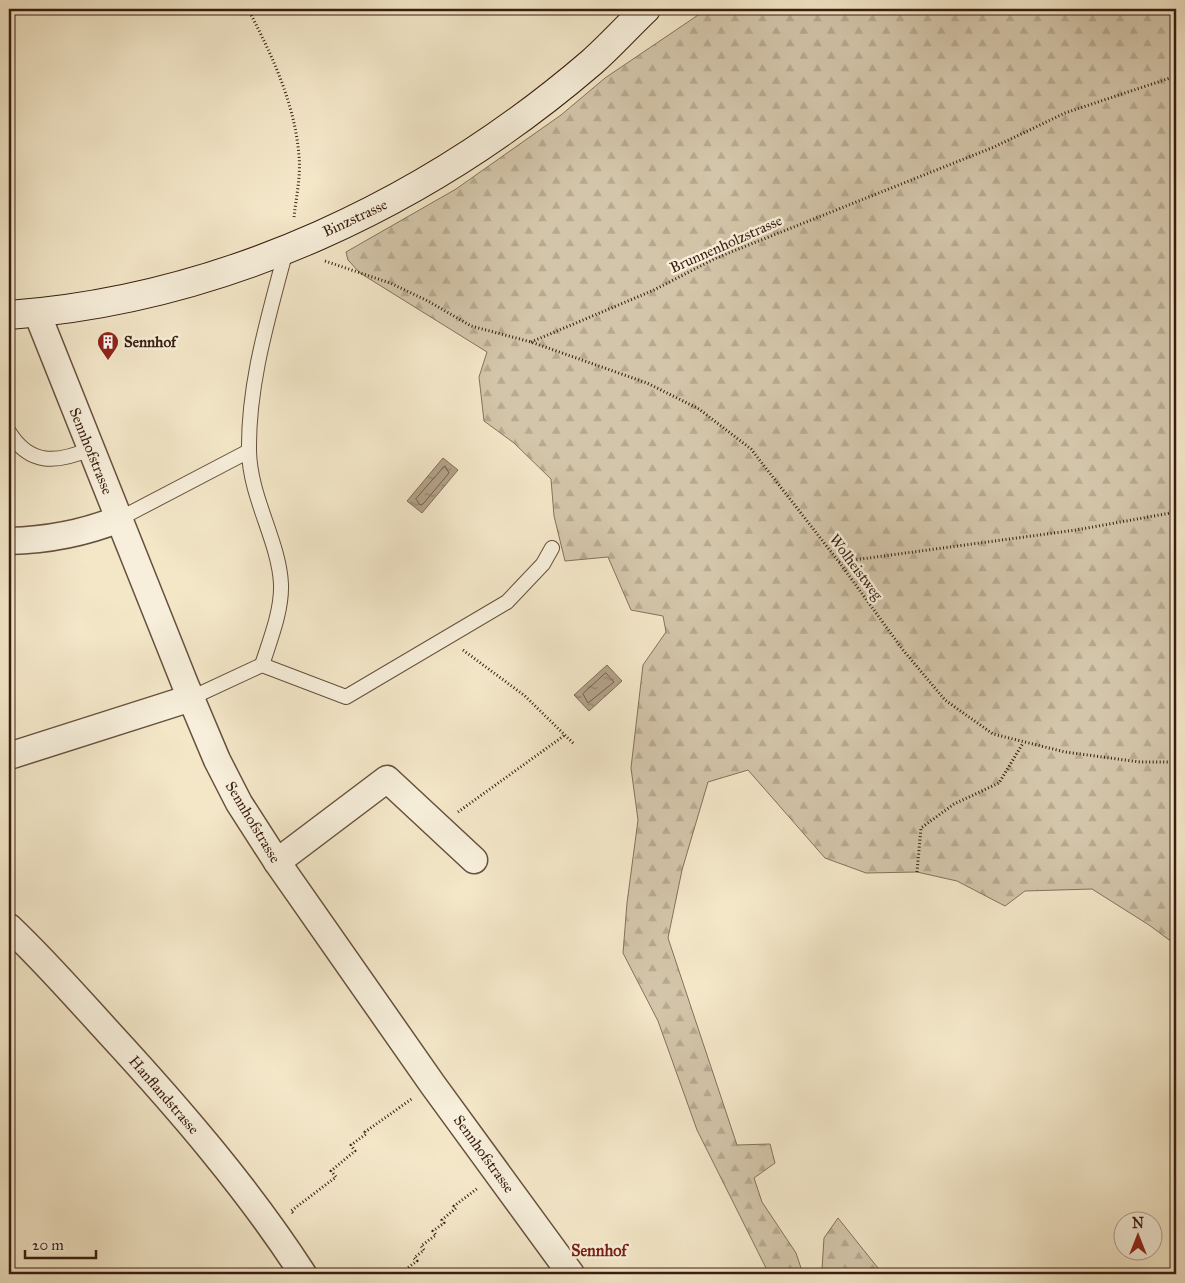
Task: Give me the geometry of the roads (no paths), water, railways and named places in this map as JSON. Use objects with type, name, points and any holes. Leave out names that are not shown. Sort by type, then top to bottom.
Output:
[{"type":"main road","name":"Binzstrasse","points":[[9,315],[37,313],[136,296],[179,286],[286,250],[386,204],[486,143],[554,94],[593,61],[646,9]]},
{"type":"street","name":"Sennhofstrasse","points":[[37,313],[191,698],[217,760],[239,803],[277,862],[433,1084],[571,1274]]},
{"type":"street","points":[[9,541],[46,540],[90,531],[119,519]]},
{"type":"street","points":[[9,756],[191,698]]},
{"type":"street","points":[[277,862],[387,779],[474,860]]},
{"type":"street","name":"Hanflandstrasse","points":[[9,928],[36,953],[172,1101],[279,1236],[303,1274]]},
{"type":"lane","points":[[262,665],[279,603],[281,584],[277,564],[252,482],[249,451],[252,406],[259,356],[286,250]]},
{"type":"lane","points":[[9,432],[23,449],[34,456],[50,460],[73,456],[90,449]]},
{"type":"lane","points":[[119,519],[249,451]]},
{"type":"lane","points":[[191,698],[262,665],[346,697],[506,602],[543,564],[552,548]]},
{"type":"water","points":[[443,458],[458,470],[422,513],[407,501]]},
{"type":"water","points":[[607,665],[622,681],[589,711],[574,695]]},
{"type":"place","name":"Sennhof","points":[[108,361]]},
{"type":"district","name":"Sennhof","points":[[599,1250]]}]
